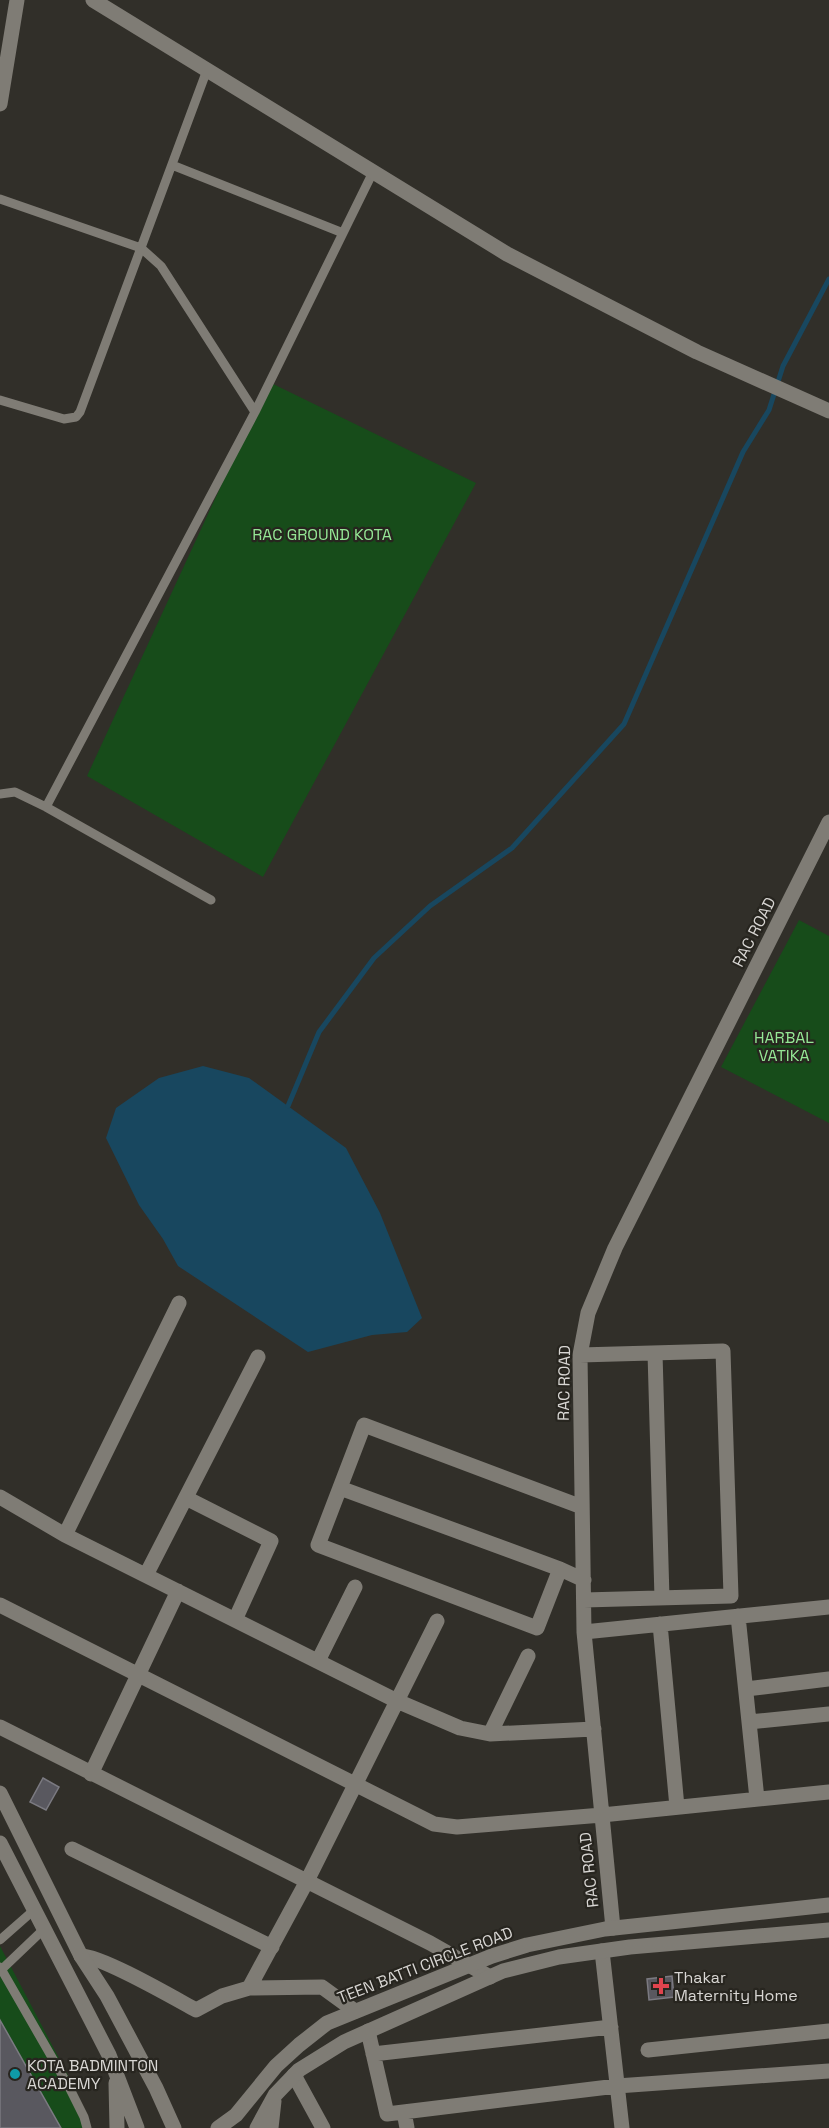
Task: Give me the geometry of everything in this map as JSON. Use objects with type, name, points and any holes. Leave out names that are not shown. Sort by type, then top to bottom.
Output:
[{"type":"street","points":[[0,104],[18,0]]},
{"type":"street","points":[[93,0],[507,254],[716,361],[829,411]]},
{"type":"street","name":"RAC ROAD","points":[[613,1928],[584,1632],[580,1355],[588,1313],[615,1248],[829,822]]},
{"type":"street","points":[[66,1534],[179,1303]]},
{"type":"street","points":[[580,1355],[723,1351],[731,1596],[584,1600]]},
{"type":"street","points":[[655,1353],[662,1598]]},
{"type":"street","points":[[146,1575],[258,1357]]},
{"type":"street","points":[[560,1569],[537,1628],[318,1545],[364,1425],[582,1507]]},
{"type":"street","points":[[340,1488],[560,1569],[584,1580]]},
{"type":"street","points":[[0,1497],[146,1575],[397,1701],[460,1728],[490,1734],[594,1729]]},
{"type":"street","points":[[186,1498],[271,1541],[236,1620]]},
{"type":"street","points":[[318,1661],[355,1587]]},
{"type":"street","points":[[91,1774],[178,1591]]},
{"type":"street","points":[[0,1605],[434,1824],[457,1827],[829,1792]]},
{"type":"street","points":[[584,1632],[829,1606]]},
{"type":"street","points":[[738,1616],[757,1799]]},
{"type":"street","points":[[249,1988],[307,1881],[437,1621]]},
{"type":"street","points":[[660,1624],[677,1808]]},
{"type":"street","points":[[490,1734],[528,1656]]},
{"type":"street","points":[[746,1689],[829,1679]]},
{"type":"street","points":[[749,1722],[829,1714]]},
{"type":"street","points":[[0,1727],[471,1964],[490,1977]]},
{"type":"street","points":[[0,1792],[81,1956],[107,1996],[151,2077],[174,2128]]},
{"type":"street","points":[[0,1843],[109,2055],[137,2128]]},
{"type":"street","points":[[72,1849],[272,1947]]},
{"type":"street","name":"TEEN BATTI CIRCLE ROAD","points":[[218,2128],[236,2115],[276,2066],[327,2023],[471,1964],[527,1945],[613,1928],[829,1905]]},
{"type":"street","points":[[257,2128],[275,2095],[299,2070],[344,2042],[502,1971],[559,1957],[602,1951],[829,1930]]},
{"type":"street","points":[[602,1951],[622,2128]]},
{"type":"street","points":[[81,1956],[87,1956],[115,1968],[196,2010],[222,1996],[249,1988],[322,1987],[355,2011]]},
{"type":"street","points":[[373,2054],[611,2027]]},
{"type":"street","points":[[369,2031],[387,2114],[617,2086],[829,2071]]},
{"type":"street","points":[[648,2050],[829,2031]]},
{"type":"street","points":[[116,2073],[117,2128]]},
{"type":"street","points":[[294,2075],[323,2128]]},
{"type":"street","points":[[271,2128],[275,2095]]},
{"type":"street","points":[[404,2112],[407,2128]]},
{"type":"lane","points":[[0,400],[64,419],[76,417],[207,70]]},
{"type":"lane","points":[[172,165],[343,233]]},
{"type":"lane","points":[[46,807],[255,411],[373,172]]},
{"type":"lane","points":[[0,199],[141,248],[161,266],[255,411]]},
{"type":"lane","points":[[0,794],[15,792],[46,807],[211,900]]},
{"type":"lane","points":[[0,1941],[34,1910]]},
{"type":"lane","points":[[44,1929],[0,1969],[69,2087],[87,2128]]},
{"type":"green space","name":"RAC GROUND KOTA","points":[[269,382],[476,483],[263,877],[87,776]]},
{"type":"green space","name":"HARBAL VATIKA","points":[[799,920],[829,936],[829,1123],[721,1067]]},
{"type":"green space","points":[[0,1946],[72,2083],[90,2128],[0,2128]]},
{"type":"water","points":[[203,1066],[249,1078],[346,1148],[380,1213],[422,1318],[407,1332],[372,1335],[308,1352],[178,1266],[163,1239],[139,1205],[106,1138],[116,1108],[159,1078]]},
{"type":"building","points":[[43,1778],[59,1787],[46,1810],[30,1802]]},
{"type":"building","points":[[672,1976],[674,1997],[649,2000],[647,1979]]},
{"type":"building","name":"KOTA BADMINTON ACADEMY","points":[[0,2020],[61,2128],[0,2128]]},
{"type":"waterway","points":[[288,1106],[319,1032],[374,958],[430,906],[512,848],[624,724],[743,452],[769,410],[783,366],[829,279]]},
{"type":"place","name":"Thakar Maternity Home","points":[[661,1986]]},
{"type":"place","name":"KOTA BADMINTON ACADEMY","points":[[15,2074]]}]
